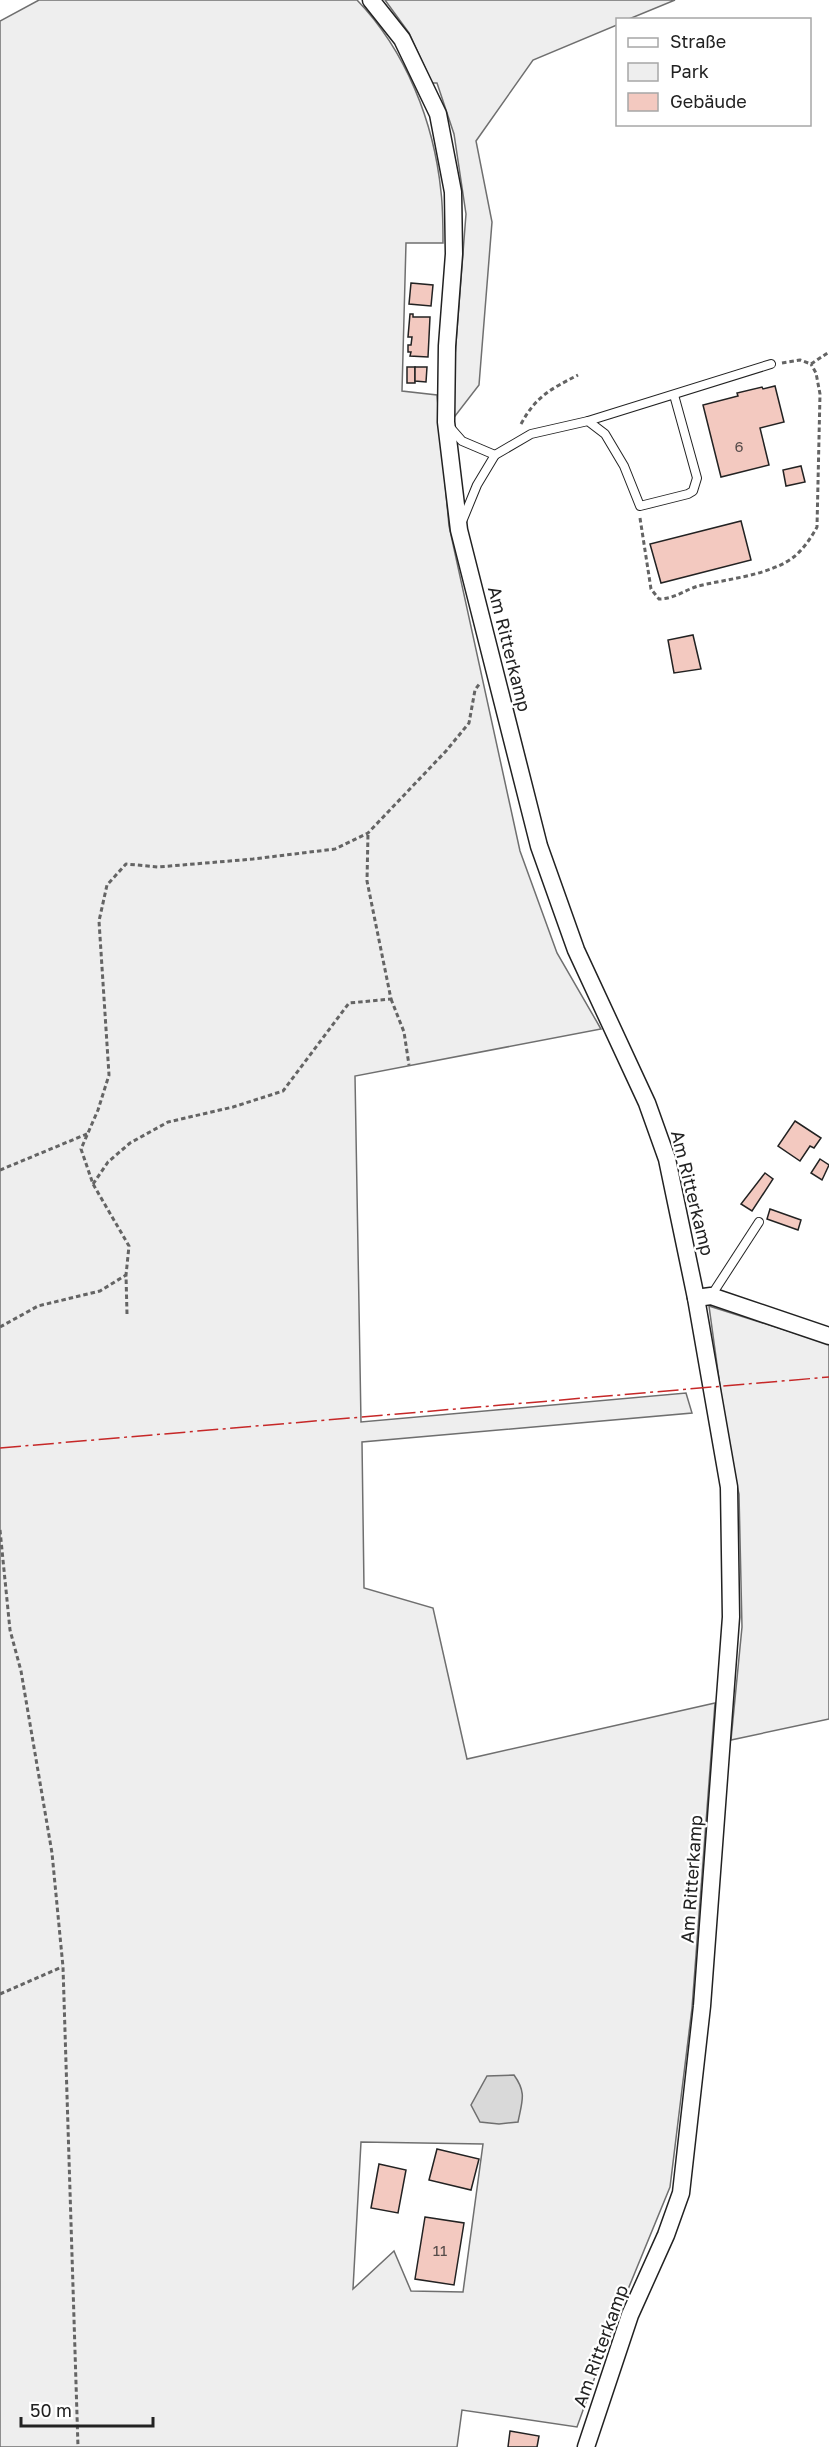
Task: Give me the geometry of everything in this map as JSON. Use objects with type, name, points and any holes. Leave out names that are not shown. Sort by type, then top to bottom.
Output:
[{"type":"street","name":"Am Ritterkamp","points":[[371,0],[402,39],[438,114],[453,192],[454,255],[447,346],[446,422],[459,530],[539,846],[576,950],[647,1102],[667,1158],[704,1297],[729,1487],[732,1617],[702,2006],[681,2193],[666,2235],[630,2315],[586,2447]]},
{"type":"street","points":[[704,1297],[829,1336]]},
{"type":"lane","points":[[459,530],[477,485],[495,455],[531,434],[588,421],[771,364]]},
{"type":"lane","points":[[588,421],[605,434],[624,466],[640,506],[688,494],[696,485],[695,467],[674,395]]},
{"type":"lane","points":[[446,422],[462,441],[495,455]]},
{"type":"lane","points":[[704,1297],[759,1222]]},
{"type":"path","points":[[811,364],[829,352]]},
{"type":"path","points":[[640,506],[640,524],[651,590],[659,599],[669,599],[694,587],[776,567],[794,557],[807,543],[817,527],[820,394],[816,373],[811,364],[800,360],[771,364]]},
{"type":"path","points":[[511,445],[531,405],[553,387],[578,375]]},
{"type":"path","points":[[127,1314],[126,1275],[129,1246],[93,1184],[81,1149],[109,1075],[99,921],[107,885],[126,864],[158,867],[335,849],[368,833],[446,751],[469,723],[475,690],[492,667]]},
{"type":"path","points":[[368,833],[367,881],[392,999],[404,1032],[409,1065]]},
{"type":"path","points":[[93,1184],[108,1162],[130,1143],[168,1122],[233,1107],[283,1091],[349,1003],[392,999]]},
{"type":"path","points":[[0,1170],[88,1134]]},
{"type":"path","points":[[0,1328],[38,1306],[100,1291],[126,1275]]},
{"type":"path","points":[[0,1530],[10,1630],[21,1671],[52,1853],[63,1967],[78,2447]]},
{"type":"path","points":[[0,1994],[63,1967]]},
{"type":"green space","points":[[39,0],[357,0],[390,42],[403,65],[415,89],[432,140],[441,192],[443,243],[406,243],[402,391],[437,395],[449,526],[520,851],[557,953],[601,1029],[355,1076],[361,1422],[686,1393],[692,1413],[362,1442],[364,1588],[433,1608],[467,1759],[715,1703],[692,2008],[670,2187],[615,2321],[577,2427],[462,2410],[457,2447],[0,2447],[0,21]],"holes":[[[361,2142],[483,2144],[463,2292],[411,2291],[394,2251],[353,2289]]]},
{"type":"green space","points":[[385,0],[675,0],[631,18],[616,18],[616,25],[533,60],[476,141],[492,222],[479,385],[452,420],[466,214],[454,134],[437,83],[432,83],[409,33]]},
{"type":"green space","points":[[709,1306],[829,1344],[829,1719],[731,1740],[742,1627],[739,1494],[729,1452]]},
{"type":"shaded area","points":[[514,2075],[522,2092],[518,2122],[499,2124],[480,2122],[471,2105],[487,2076]]},
{"type":"building","points":[[411,283],[433,285],[431,306],[409,304]]},
{"type":"building","points":[[410,314],[413,314],[413,317],[430,317],[428,357],[410,356],[411,352],[408,352],[408,345],[411,345],[412,337],[408,337]]},
{"type":"building","points":[[407,367],[415,367],[415,383],[407,383]]},
{"type":"building","points":[[415,367],[427,367],[426,382],[415,381]]},
{"type":"building","points":[[775,386],[784,422],[760,428],[769,465],[721,477],[703,405],[738,396],[737,393]]},
{"type":"building","points":[[801,466],[805,482],[786,486],[783,470]]},
{"type":"building","points":[[741,521],[751,560],[661,583],[650,544]]},
{"type":"building","points":[[693,635],[701,669],[674,673],[668,640]]},
{"type":"building","points":[[795,1121],[821,1138],[814,1148],[810,1146],[800,1161],[778,1146]]},
{"type":"building","points":[[820,1159],[829,1165],[822,1180],[811,1173]]},
{"type":"building","points":[[765,1173],[773,1179],[752,1211],[741,1204]]},
{"type":"building","points":[[770,1209],[801,1220],[798,1230],[767,1219]]},
{"type":"building","points":[[437,2149],[479,2159],[471,2190],[429,2180]]},
{"type":"building","points":[[379,2164],[406,2170],[398,2213],[371,2208]]},
{"type":"building","points":[[425,2217],[464,2223],[454,2285],[415,2279]]},
{"type":"building","points":[[510,2431],[539,2436],[537,2447],[508,2447]]},
{"type":"power","points":[[0,1448],[829,1377]]}]
